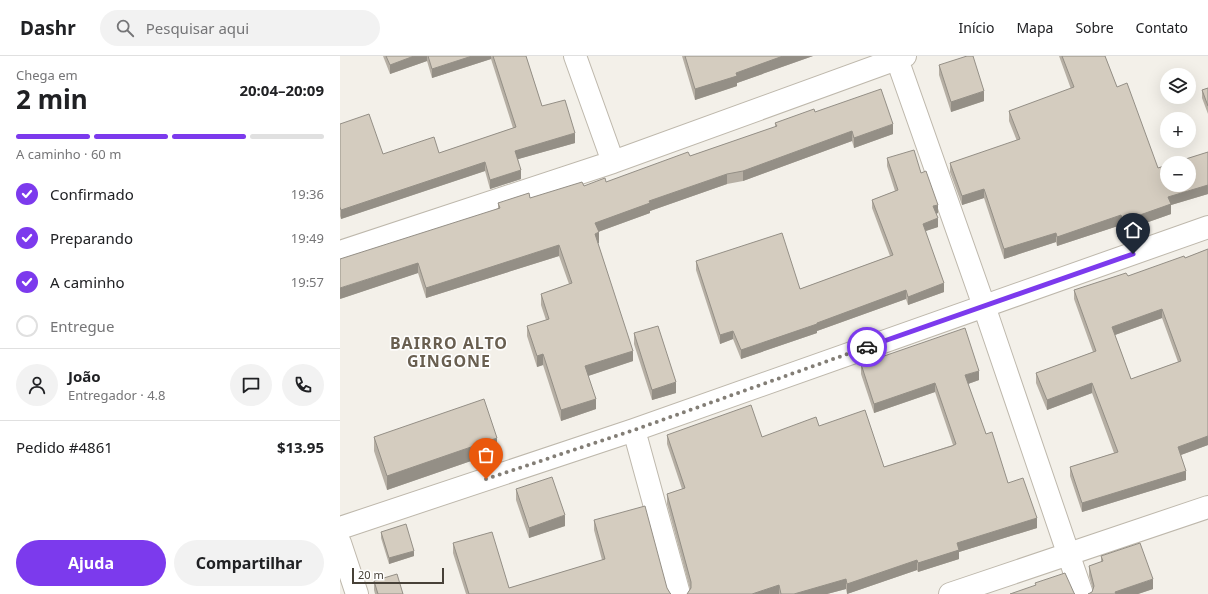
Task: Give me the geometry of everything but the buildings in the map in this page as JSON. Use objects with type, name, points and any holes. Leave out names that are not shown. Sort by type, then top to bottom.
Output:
[{"type":"street","points":[[575,56],[612,162]]},
{"type":"street","points":[[340,252],[612,162],[899,57],[1082,594]]},
{"type":"street","points":[[340,528],[634,430],[1208,228]]},
{"type":"street","points":[[634,430],[679,594]]},
{"type":"street","points":[[950,594],[1208,507]]},
{"type":"street","points":[[340,543],[357,594]]},
{"type":"way so far","points":[[486,479],[634,430],[867,347]]},
{"type":"district","name":"BAIRRO ALTO GINGONE","points":[[449,352]]},
{"type":"route","points":[[867,347],[1133,254]]}]
